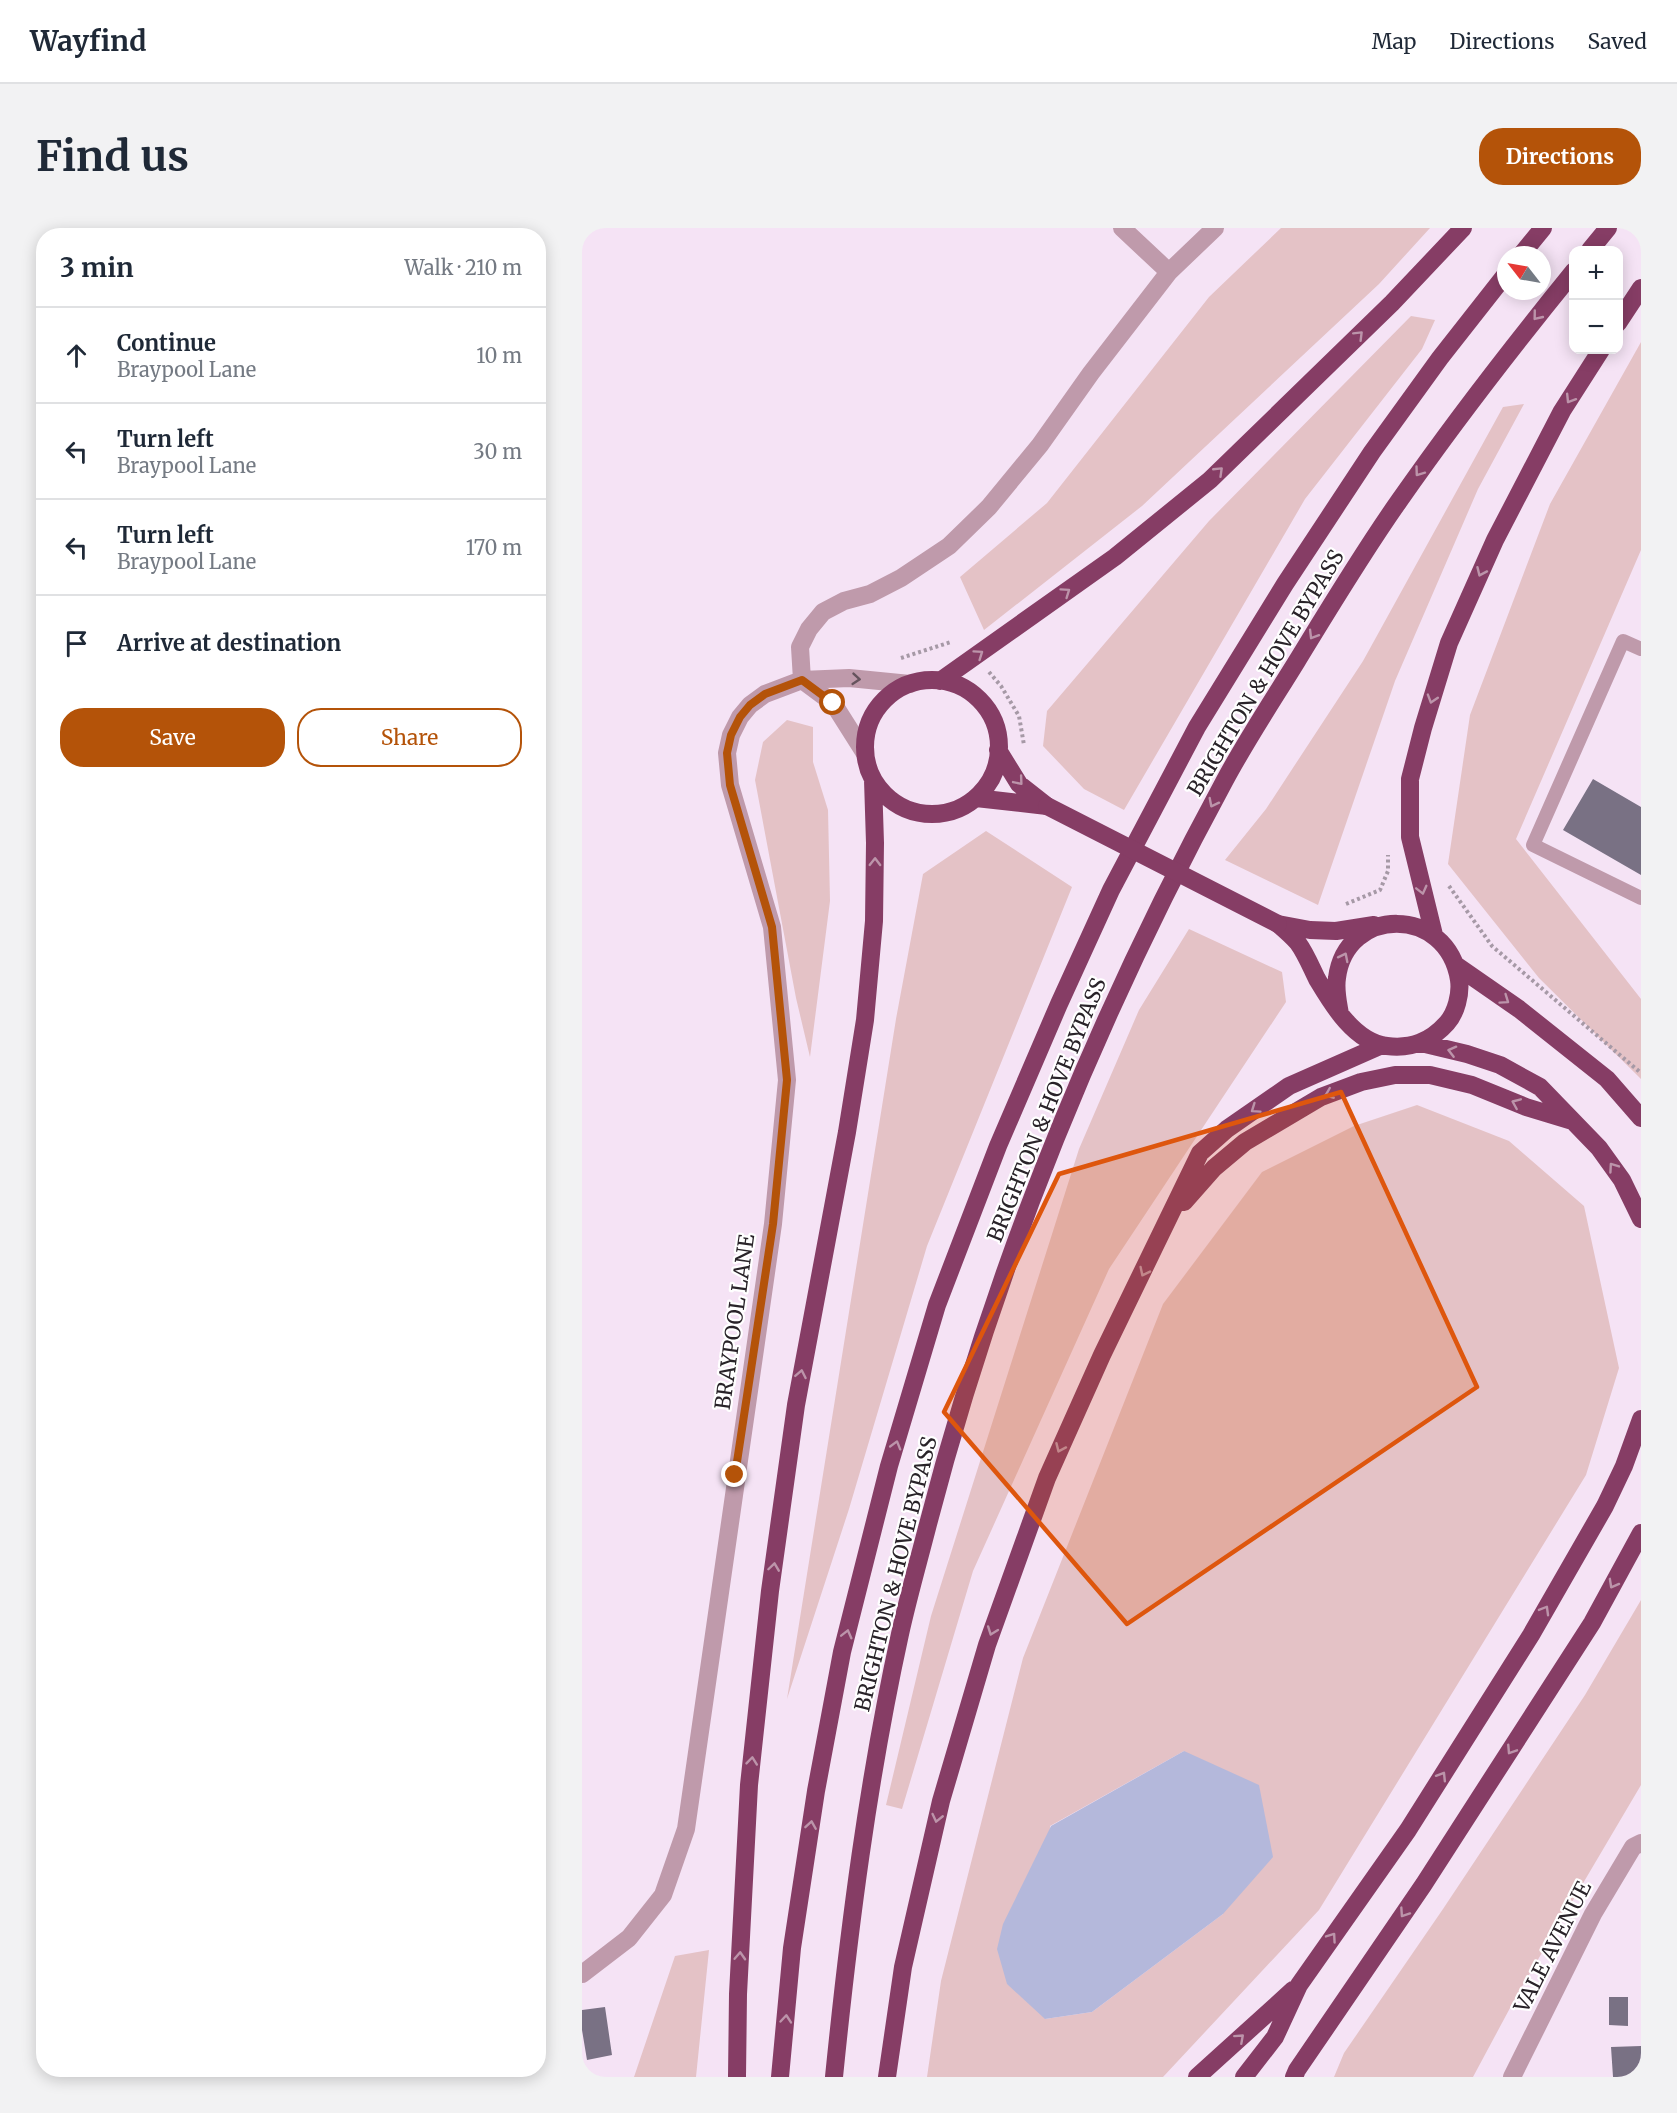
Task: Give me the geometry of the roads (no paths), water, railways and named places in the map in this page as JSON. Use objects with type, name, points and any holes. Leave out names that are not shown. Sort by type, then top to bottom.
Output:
[{"type":"highway","points":[[939,681],[1115,557],[1210,480],[1392,303],[1463,228]]},
{"type":"highway","points":[[1528,246],[1542,228]]},
{"type":"highway","points":[[1593,246],[1608,228]]},
{"type":"highway","name":"BRIGHTON & HOVE BYPASS","points":[[834,2077],[843,1983],[867,1803],[901,1631],[945,1458],[996,1297],[1067,1109],[1142,942],[1227,777],[1317,628],[1396,504],[1488,377],[1569,277]]},
{"type":"highway","name":"BRIGHTON & HOVE BYPASS","points":[[780,2077],[792,1948],[816,1791],[842,1652],[889,1466],[937,1305],[998,1146],[1111,890],[1197,727],[1285,584],[1372,452],[1440,358],[1497,285]]},
{"type":"highway","points":[[1623,315],[1641,288]]},
{"type":"highway","points":[[1434,935],[1410,837],[1410,779],[1423,728],[1449,643],[1495,540],[1562,411],[1598,354]]},
{"type":"highway","points":[[939,681],[959,686],[976,697],[988,712],[996,730],[998,750],[995,768],[988,784],[976,798],[959,808],[940,814],[920,813],[901,807],[885,796],[873,780],[867,766],[864,752],[867,731],[876,711],[891,695],[910,684],[939,681]]},
{"type":"highway","points":[[998,750],[1019,784],[1047,806],[1278,924],[1297,942],[1340,1014],[1365,1038],[1382,1046],[1401,1048],[1421,1043],[1437,1034],[1450,1020],[1457,1003],[1460,985],[1457,966],[1448,949],[1434,935],[1416,926],[1386,923],[1336,931],[1310,930],[1278,924]]},
{"type":"highway","points":[[737,2077],[738,1994],[749,1785],[770,1591],[796,1405],[847,1132],[865,1020],[874,921],[873,780]]},
{"type":"highway","points":[[976,798],[1047,806]]},
{"type":"highway","points":[[1340,1014],[1336,995],[1336,978],[1341,962],[1350,947],[1362,935],[1386,923]]},
{"type":"highway","points":[[1457,966],[1519,1010],[1607,1079],[1641,1118]]},
{"type":"highway","points":[[1421,1043],[1500,1065],[1540,1087],[1599,1148],[1622,1180],[1641,1218]]},
{"type":"highway","points":[[887,2077],[903,1967],[941,1801],[987,1645],[1047,1478],[1102,1355],[1200,1153],[1227,1129],[1289,1086],[1382,1046]]},
{"type":"highway","points":[[1169,1219],[1214,1168],[1245,1142],[1321,1096],[1361,1082],[1395,1075],[1430,1075],[1472,1085],[1526,1107],[1572,1120]]},
{"type":"highway","points":[[1244,2077],[1275,2037],[1299,1985],[1408,1830],[1531,1635],[1605,1506],[1624,1466],[1641,1419]]},
{"type":"highway","points":[[1294,2077],[1424,1884],[1592,1623],[1641,1533]]},
{"type":"highway","points":[[1197,2077],[1299,1985]]},
{"type":"street","points":[[1122,228],[1169,272]]},
{"type":"street","points":[[864,752],[833,703],[802,680],[800,647],[809,629],[823,612],[844,601],[870,594],[901,578],[949,546],[989,507],[1040,445],[1091,373],[1169,272],[1215,228]]},
{"type":"street","name":"BRAYPOOL LANE","points":[[582,1974],[629,1938],[663,1895],[686,1829],[773,1224],[787,1080],[772,927],[730,785],[727,753],[731,735],[740,717],[750,705],[765,694],[802,680],[849,678],[910,684]]},
{"type":"street","name":"VALE AVENUE","points":[[1512,2077],[1593,1914],[1633,1847],[1641,1843]]},
{"type":"lane","points":[[1641,649],[1623,641],[1533,844],[1641,898]]},
{"type":"water","points":[[1184,1751],[1259,1785],[1273,1857],[1223,1914],[1092,2012],[1045,2019],[1007,1984],[997,1949],[1003,1924],[1051,1826]]}]
